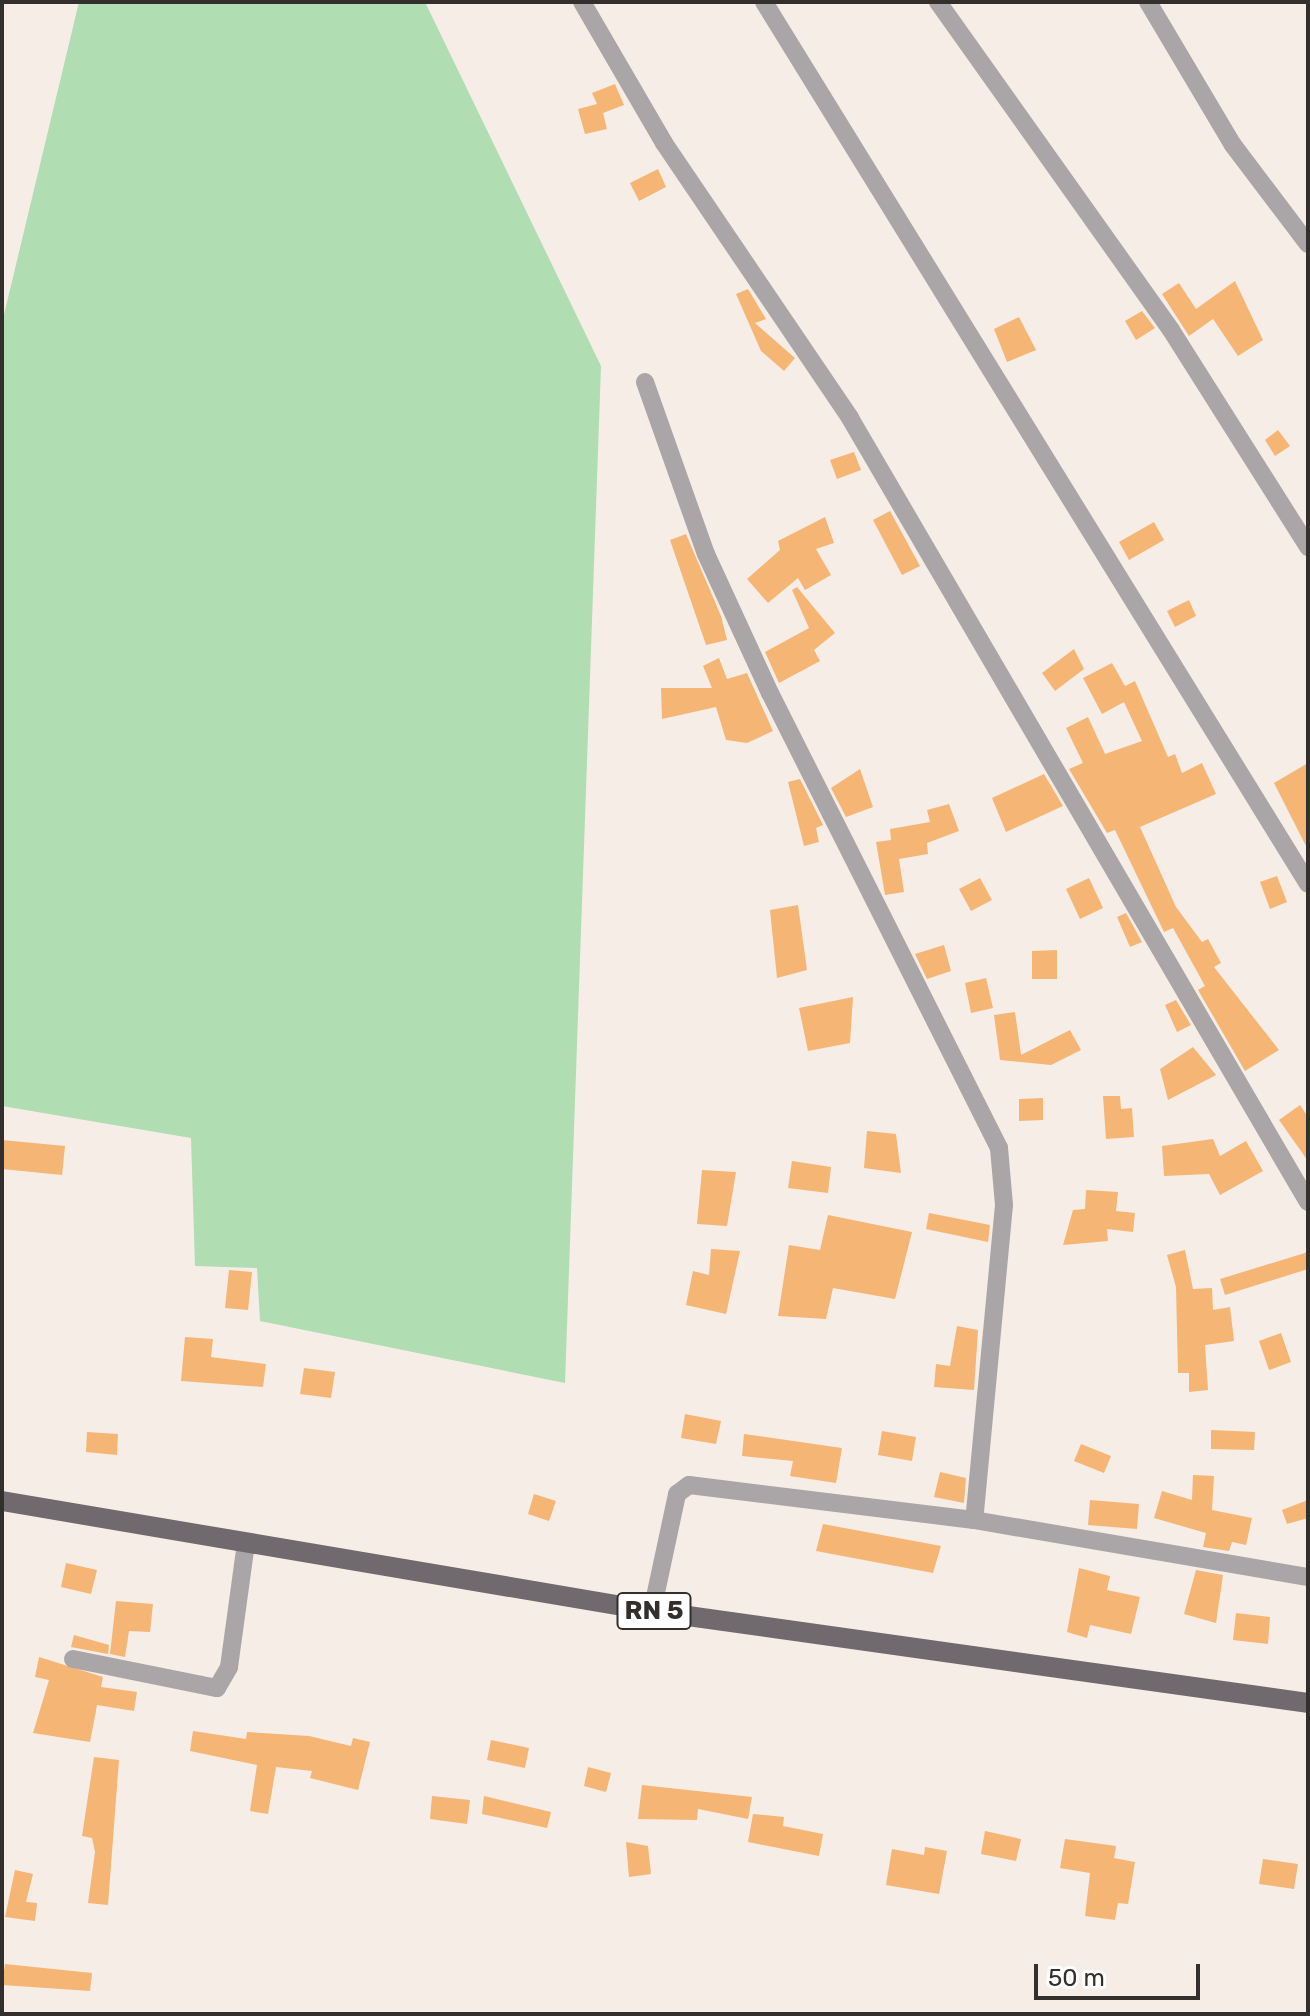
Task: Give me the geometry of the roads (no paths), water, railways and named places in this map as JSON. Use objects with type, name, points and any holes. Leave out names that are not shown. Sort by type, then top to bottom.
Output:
[{"type":"main road","name":"RN 5","points":[[2,1501],[652,1611],[1308,1703]]},
{"type":"street","points":[[582,2],[664,143],[850,418],[1308,1202]]},
{"type":"street","points":[[764,2],[1308,884]]},
{"type":"street","points":[[938,2],[1171,330],[1308,547]]},
{"type":"street","points":[[1148,2],[1233,145],[1308,244]]},
{"type":"street","points":[[645,382],[706,554],[770,693],[999,1148],[1004,1205],[974,1520]]},
{"type":"street","points":[[652,1611],[683,1487],[974,1520],[1308,1577]]},
{"type":"street","points":[[73,1659],[217,1688],[229,1667],[246,1543]]}]
